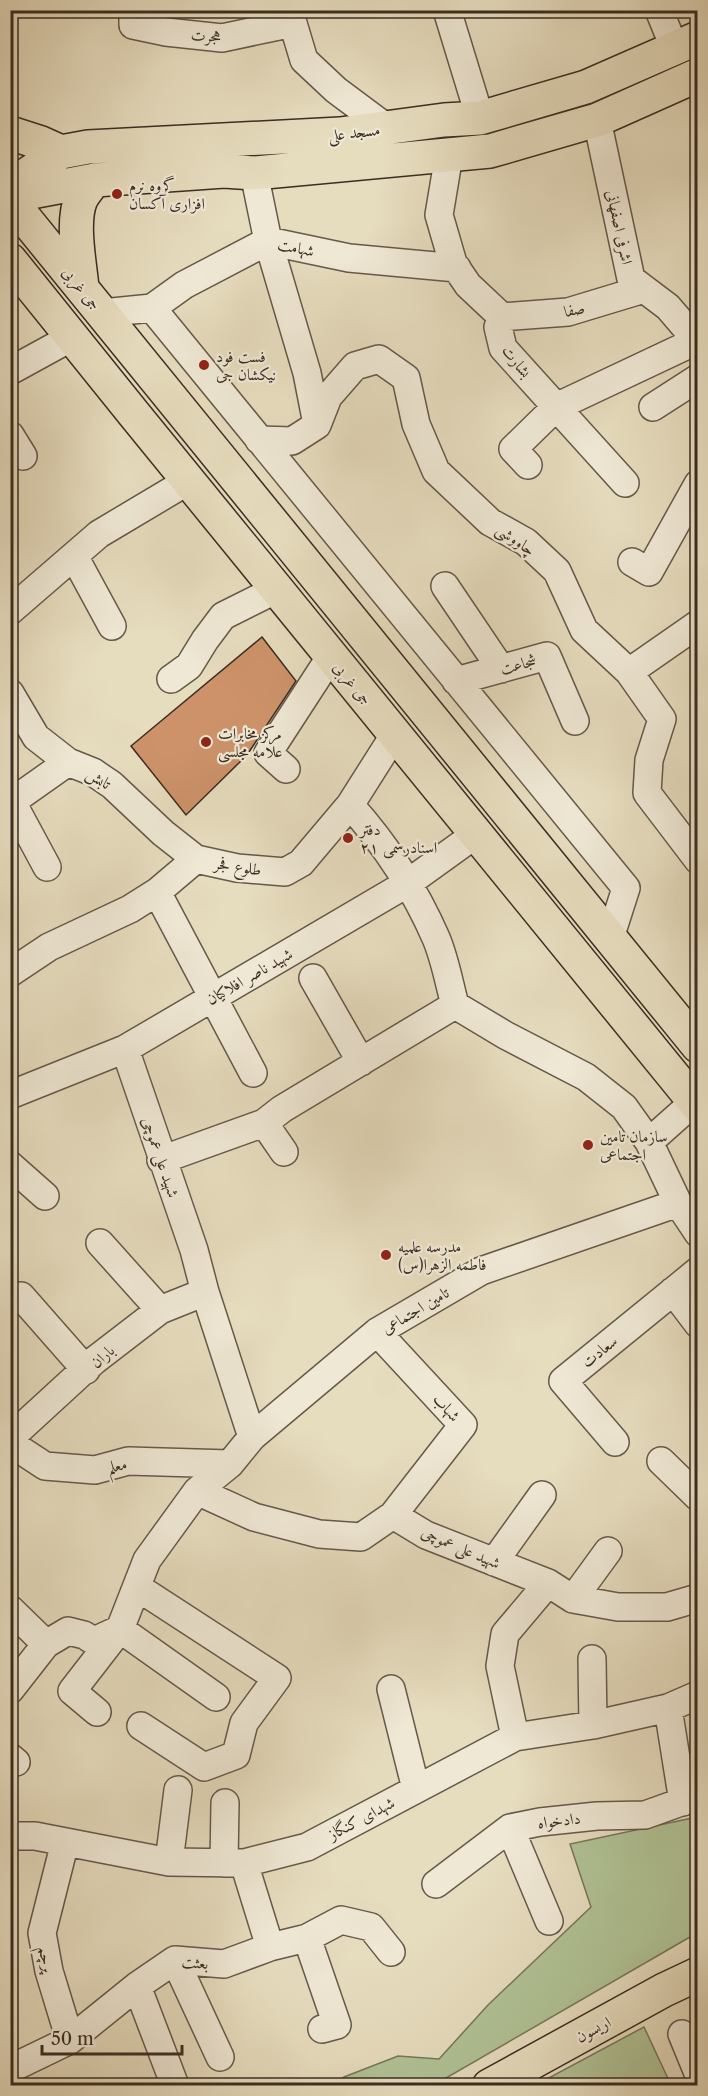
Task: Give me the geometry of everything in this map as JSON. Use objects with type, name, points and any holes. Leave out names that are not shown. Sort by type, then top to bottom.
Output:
[{"type":"main road","name":"مسجد علی","points":[[10,196],[26,175],[61,152],[88,147],[340,134],[444,120],[480,118],[586,87],[686,43]]},
{"type":"main road","name":"مسجد علی","points":[[10,196],[95,180],[225,171],[255,173],[490,151],[597,120],[698,75]]},
{"type":"main road","points":[[10,134],[41,143],[61,152]]},
{"type":"main road","points":[[82,288],[77,233],[78,212],[81,199],[95,180]]},
{"type":"main road","name":"جی غربی","points":[[10,196],[102,313],[610,938],[695,1038]]},
{"type":"main road","name":"جی غربی","points":[[10,260],[696,1104]]},
{"type":"main road","points":[[10,300],[64,327]]},
{"type":"main road","name":"اریسون","points":[[489,2085],[664,1990],[698,1974]]},
{"type":"street","name":"هجرت","points":[[133,10],[133,26],[222,38],[291,17]]},
{"type":"street","points":[[447,10],[480,118]]},
{"type":"street","points":[[659,10],[686,43]]},
{"type":"street","points":[[291,17],[304,60],[336,90],[387,128]]},
{"type":"street","points":[[336,90],[340,134]]},
{"type":"street","name":"اشرفی اصفهانی","points":[[597,120],[631,279],[668,307],[697,341]]},
{"type":"street","points":[[449,155],[439,215],[453,263],[468,285],[502,317]]},
{"type":"street","points":[[255,173],[268,241],[307,374],[317,425],[292,441],[259,440]]},
{"type":"street","name":"شهامت","points":[[152,308],[184,285],[268,241],[349,258],[457,268]]},
{"type":"street","name":"صفا","points":[[502,317],[568,312],[644,289]]},
{"type":"street","points":[[102,313],[152,308],[626,888],[610,938]]},
{"type":"street","name":"بشارت","points":[[502,317],[498,327],[503,348],[504,367],[556,407],[625,483]]},
{"type":"street","points":[[10,371],[64,327]]},
{"type":"street","points":[[528,465],[513,449],[556,407],[697,341]]},
{"type":"street","name":"چاووشی","points":[[317,425],[328,397],[355,366],[379,359],[406,378],[416,424],[436,471],[490,522],[526,542],[557,571],[584,630],[629,672],[662,719],[649,760],[647,793],[698,860]]},
{"type":"street","points":[[653,406],[698,378]]},
{"type":"street","points":[[10,611],[99,534],[188,481]]},
{"type":"street","points":[[632,562],[649,572],[698,484]]},
{"type":"street","points":[[74,556],[112,626]]},
{"type":"street","points":[[445,586],[501,669]]},
{"type":"street","points":[[171,679],[189,666],[224,616],[277,589]]},
{"type":"street","points":[[629,672],[696,628]]},
{"type":"street","points":[[286,769],[268,753],[331,656]]},
{"type":"street","name":"شجاعت","points":[[456,681],[547,656],[574,721]]},
{"type":"street","name":"تابش","points":[[10,693],[36,737],[68,762],[93,772],[112,785],[196,859]]},
{"type":"street","name":"طلوع فجر","points":[[10,974],[49,947],[130,909],[157,891],[196,859],[237,867],[285,872],[301,863],[350,805],[395,734]]},
{"type":"street","points":[[47,867],[11,803],[68,762]]},
{"type":"street","points":[[350,805],[368,825],[408,883],[436,940],[455,1005],[505,1035],[586,1077],[624,1107],[649,1142],[678,1203],[698,1233]]},
{"type":"street","name":"شهید ناصر افلاکیان","points":[[10,1095],[125,1049],[408,883],[476,834]]},
{"type":"street","points":[[157,891],[253,1073]]},
{"type":"street","points":[[313,978],[361,1062]]},
{"type":"street","points":[[161,1160],[264,1123],[455,1005]]},
{"type":"street","name":"شهید علی عموچی","points":[[125,1049],[161,1160],[194,1250],[205,1292],[252,1437]]},
{"type":"street","points":[[649,1142],[696,1104]]},
{"type":"street","points":[[264,1123],[284,1152]]},
{"type":"street","points":[[10,1165],[45,1196]]},
{"type":"street","name":"تامین اجتماعی","points":[[97,1712],[72,1690],[120,1629],[147,1560],[197,1491],[230,1464],[252,1437],[377,1332],[481,1271],[678,1203]]},
{"type":"street","points":[[100,1244],[160,1310]]},
{"type":"street","name":"سعادت","points":[[615,1442],[563,1381],[698,1271]]},
{"type":"street","points":[[673,1291],[698,1324]]},
{"type":"street","name":"باران","points":[[10,1438],[95,1360],[160,1310],[205,1292]]},
{"type":"street","points":[[21,1296],[86,1370]]},
{"type":"street","name":"شهاب","points":[[377,1332],[463,1425],[393,1515]]},
{"type":"street","name":"معلم","points":[[10,1443],[45,1466],[95,1470],[128,1461],[230,1464]]},
{"type":"street","points":[[661,1461],[698,1497]]},
{"type":"street","points":[[197,1491],[254,1517],[319,1534],[361,1537],[393,1515]]},
{"type":"street","points":[[494,1562],[542,1495]]},
{"type":"street","name":"شهید علی عموچی","points":[[393,1515],[426,1534],[548,1583],[573,1599],[618,1607],[667,1607],[698,1598]]},
{"type":"street","points":[[573,1599],[608,1551]]},
{"type":"street","points":[[515,1737],[500,1666],[505,1634],[548,1583]]},
{"type":"street","points":[[137,1587],[277,1678],[244,1723],[236,1755],[204,1767],[141,1726]]},
{"type":"street","points":[[10,1609],[46,1644]]},
{"type":"street","points":[[14,1680],[46,1644],[68,1630],[94,1641],[120,1629],[216,1697]]},
{"type":"street","points":[[592,1659],[593,1725]]},
{"type":"street","points":[[391,1689],[416,1789]]},
{"type":"street","name":"شهدای کنگاز","points":[[10,1836],[35,1836],[169,1862],[234,1863],[307,1847],[515,1737],[593,1725],[668,1708],[698,1695]]},
{"type":"street","points":[[668,1708],[690,1799]]},
{"type":"street","points":[[169,1862],[178,1790]]},
{"type":"street","name":"دادخواه","points":[[436,1884],[510,1828],[540,1822],[597,1816],[645,1815],[690,1799]]},
{"type":"street","points":[[225,1803],[234,1863],[270,1947]]},
{"type":"street","points":[[510,1828],[549,1921]]},
{"type":"street","name":"پرچم","points":[[64,1842],[42,1933],[49,1971],[70,2040]]},
{"type":"street","name":"بعثت","points":[[10,2069],[70,2040],[137,1986],[175,1960],[224,1964],[270,1947],[307,1938],[341,1920],[371,1927],[391,1952]]},
{"type":"street","points":[[307,1938],[337,2025],[322,2029]]},
{"type":"street","points":[[175,1960],[220,2057]]},
{"type":"street","points":[[137,1986],[174,2083]]},
{"type":"street","points":[[682,2034],[698,2073]]},
{"type":"green space","points":[[697,1817],[697,1933],[434,2085],[331,2086],[344,2077],[398,2056],[439,2059],[488,2005],[591,1907],[570,1844]]},
{"type":"green space","points":[[644,2027],[671,2085],[545,2085],[543,2081]]},
{"type":"building","points":[[262,637],[296,681],[247,755],[186,815],[131,746]]},
{"type":"place","name":"گروه نرم افزاری آکسان","points":[[117,194]]},
{"type":"place","name":"فست فود نیکشان جی","points":[[204,365]]},
{"type":"place","name":"مرکز مخابرات علامه مجلسی","points":[[206,742]]},
{"type":"place","name":"دفتر اسنادرسمی ۲۱","points":[[348,838]]},
{"type":"place","name":"سازمان تامین اجتماعی","points":[[588,1145]]},
{"type":"place","name":"مدرسه علمیه فاطمه الزهرا(س)","points":[[386,1255]]}]
